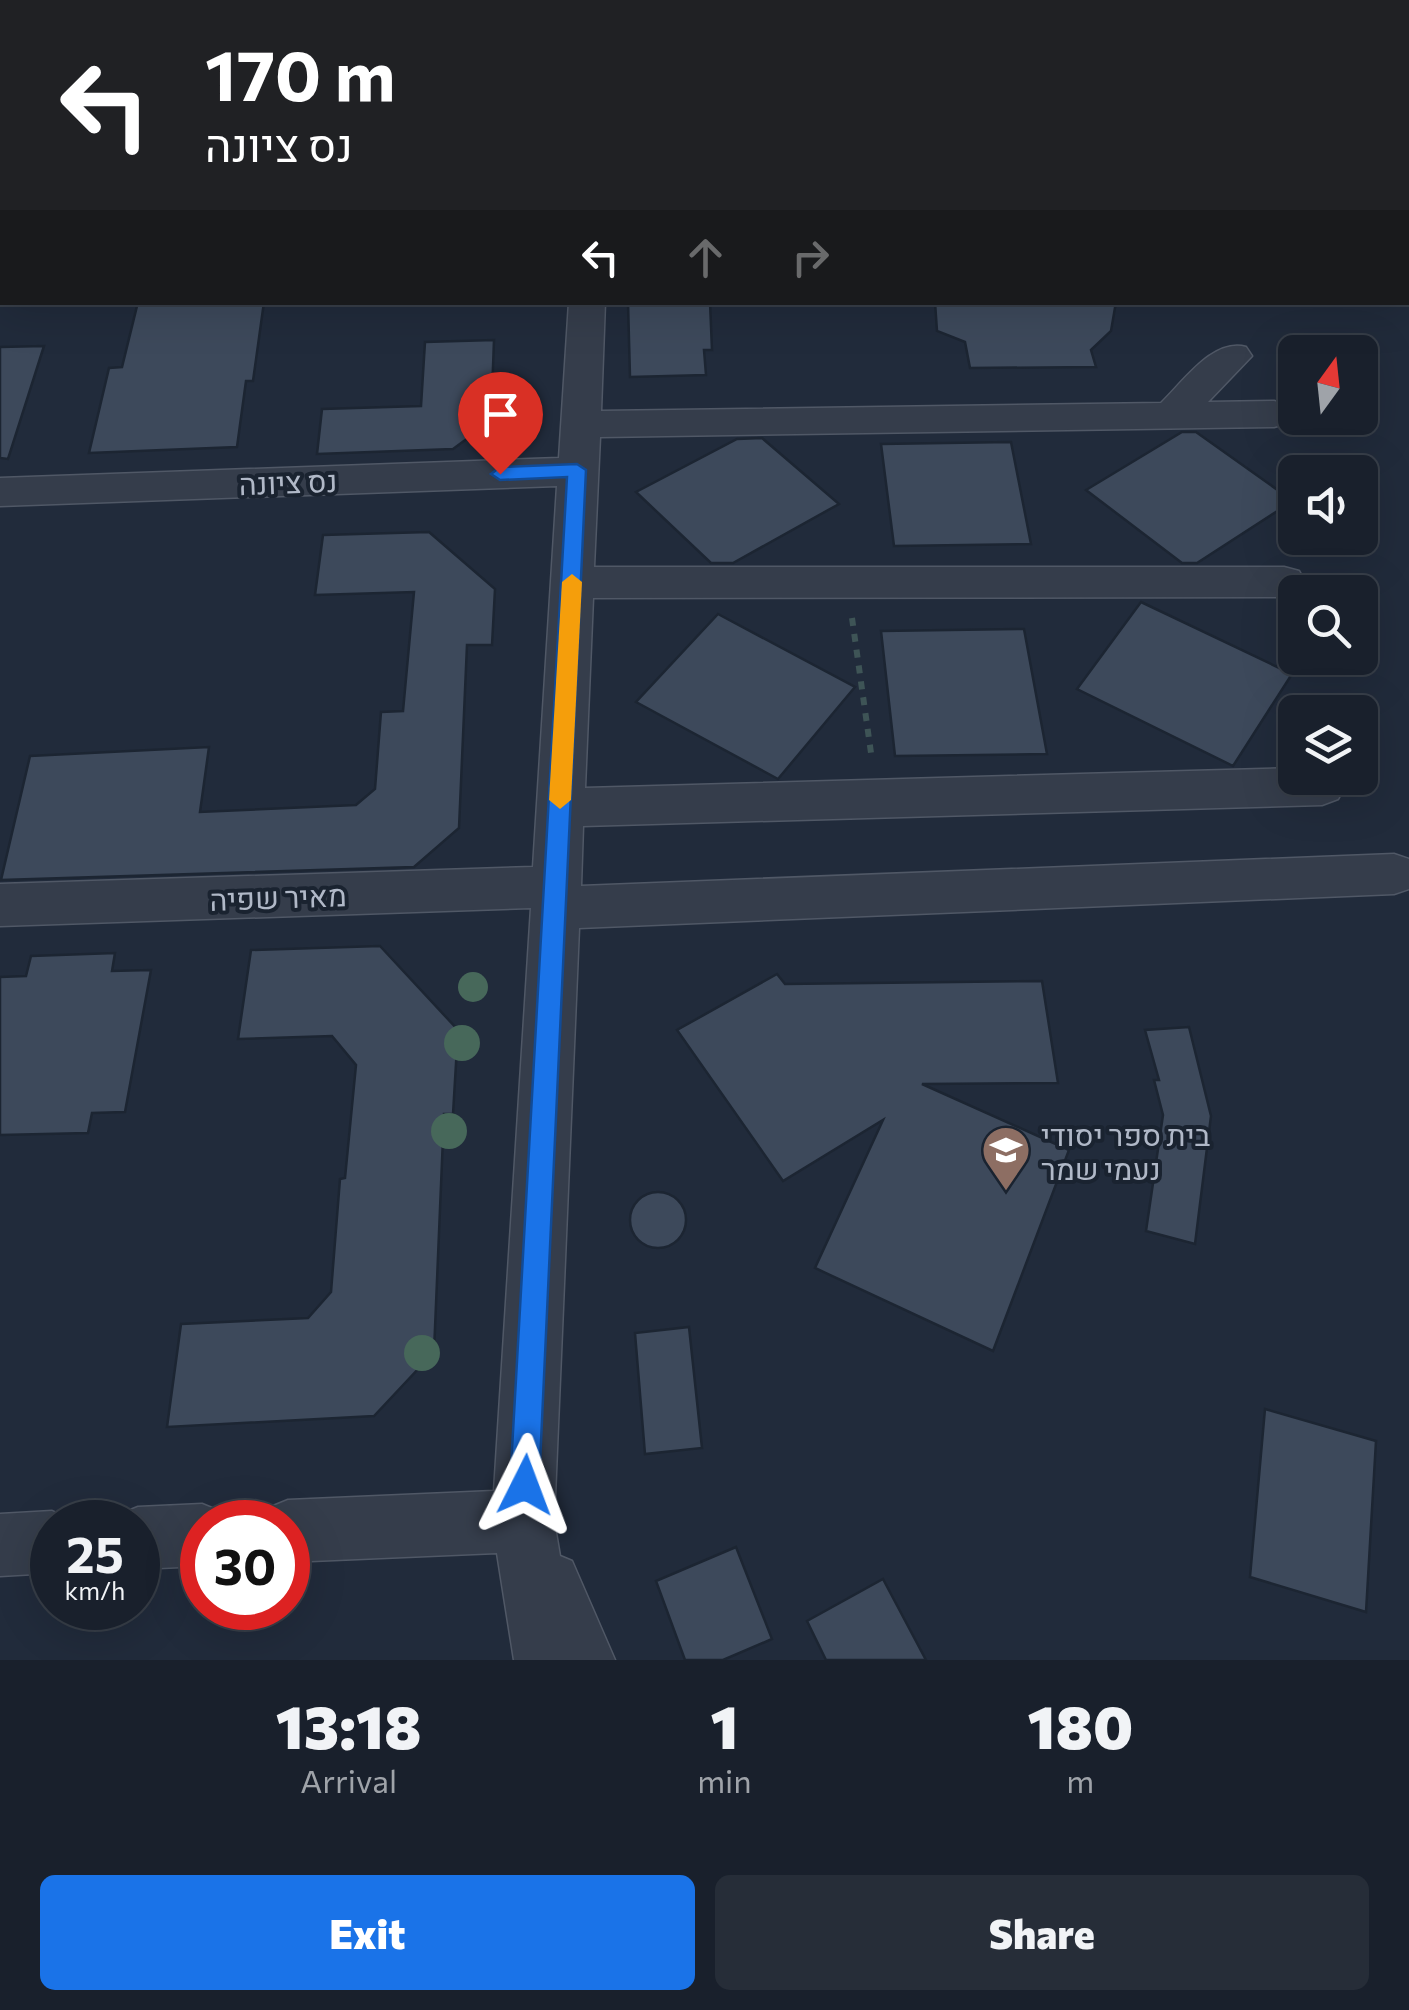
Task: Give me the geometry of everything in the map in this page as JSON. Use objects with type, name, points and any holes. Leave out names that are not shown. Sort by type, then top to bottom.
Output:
[{"type":"street","points":[[546,1660],[523,1520],[588,305]]},
{"type":"street","points":[[1170,416],[1233,356]]},
{"type":"street","name":"נס ציונה","points":[[0,492],[578,447],[1274,414]]},
{"type":"street","points":[[571,592],[1278,582]]},
{"type":"street","points":[[571,592],[781,592],[864,586]]},
{"type":"street","points":[[560,808],[1278,787]]},
{"type":"street","name":"מאיר שפיה","points":[[0,906],[556,897],[1394,874]]},
{"type":"street","points":[[310,1530],[523,1520]]},
{"type":"street","points":[[523,1520],[584,1660]]},
{"type":"street","points":[[0,1545],[30,1543]]},
{"type":"path","points":[[864,586],[877,798]]},
{"type":"building","points":[[137,305],[264,305],[253,381],[246,381],[237,447],[89,453],[109,368],[122,367]]},
{"type":"building","points":[[628,305],[710,305],[712,350],[704,350],[706,375],[630,377]]},
{"type":"building","points":[[935,305],[1115,305],[1111,331],[1091,350],[1096,367],[970,368],[965,342],[937,331]]},
{"type":"building","points":[[494,340],[491,421],[453,449],[317,454],[322,409],[421,406],[425,342]]},
{"type":"building","points":[[44,346],[8,459],[0,458],[0,347]]},
{"type":"building","points":[[1182,432],[1196,432],[1278,490],[1278,511],[1197,563],[1182,563],[1086,490]]},
{"type":"building","points":[[762,438],[839,504],[733,563],[711,563],[636,492],[737,439]]},
{"type":"building","points":[[1011,442],[1031,544],[894,546],[881,444]]},
{"type":"building","points":[[429,532],[495,589],[492,645],[467,645],[459,828],[414,867],[1,880],[30,756],[209,747],[200,812],[356,805],[375,789],[381,712],[403,711],[414,592],[315,595],[323,535]]},
{"type":"building","points":[[1141,602],[1278,667],[1278,675],[1291,675],[1233,766],[1077,689]]},
{"type":"building","points":[[718,614],[855,687],[778,779],[636,702]]},
{"type":"building","points":[[1024,629],[1047,754],[895,756],[881,631]]},
{"type":"building","points":[[380,946],[458,1030],[453,1114],[444,1114],[434,1352],[374,1416],[167,1427],[181,1324],[308,1318],[331,1292],[340,1179],[345,1178],[356,1065],[332,1036],[238,1039],[251,950]]},
{"type":"building","points":[[115,953],[112,971],[151,970],[125,1112],[92,1113],[88,1133],[0,1135],[0,977],[26,976],[31,956]]},
{"type":"building","points":[[777,974],[785,984],[1042,981],[1058,1083],[922,1084],[1069,1150],[993,1351],[815,1268],[883,1120],[783,1181],[677,1030]]},
{"type":"building","points":[[1189,1027],[1211,1116],[1195,1244],[1146,1231],[1163,1115],[1154,1080],[1159,1080],[1145,1030]]},
{"type":"building","points":[[658,1192],[678,1200],[686,1220],[678,1240],[658,1248],[638,1240],[630,1220],[638,1200]]},
{"type":"building","points":[[689,1327],[702,1448],[645,1454],[635,1333]]},
{"type":"building","points":[[1265,1409],[1376,1441],[1366,1612],[1250,1577]]},
{"type":"building","points":[[736,1547],[772,1639],[723,1660],[685,1660],[656,1581]]},
{"type":"building","points":[[883,1579],[926,1660],[826,1660],[807,1621]]},
{"type":"slow traffic","points":[[560,800],[572,582]]},
{"type":"place","name":"בית ספר יסודי נעמי שמר","points":[[1006,1192]]},
{"type":"route","points":[[500,474],[577,470],[525,1485]]}]
